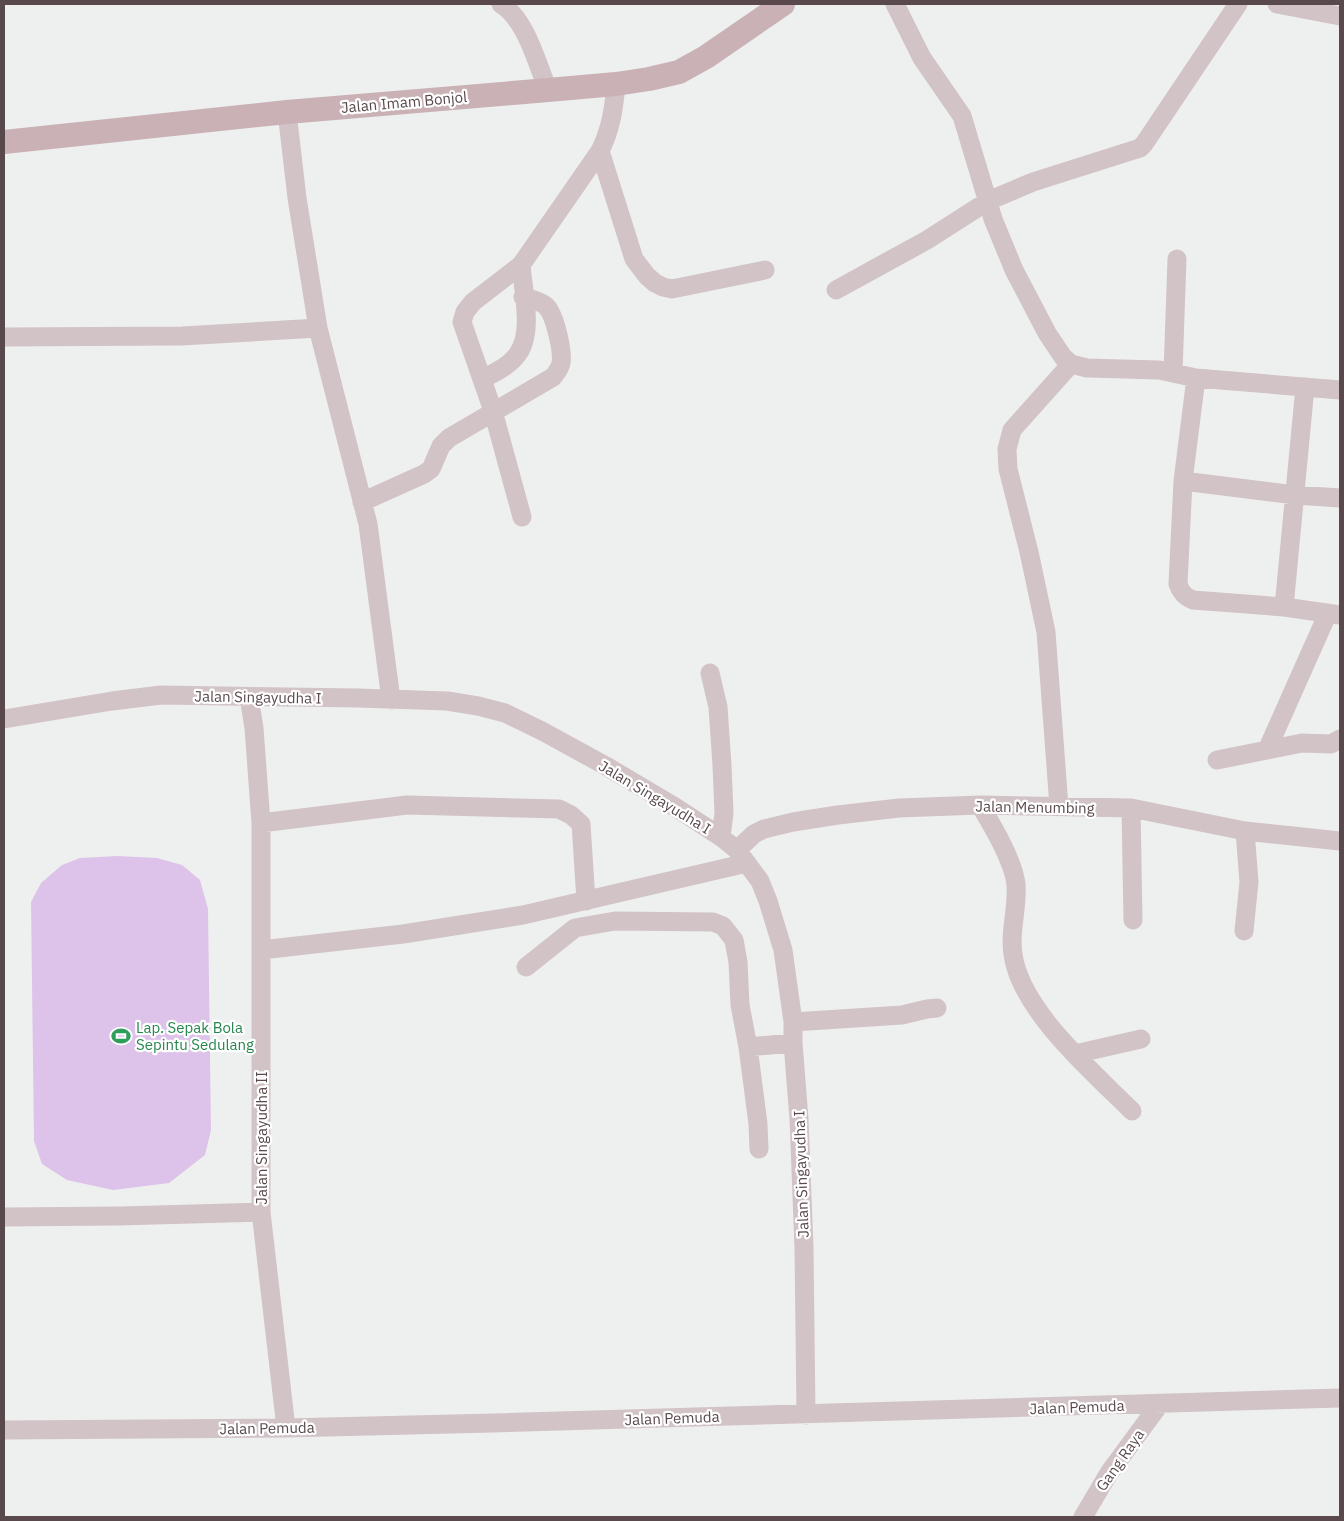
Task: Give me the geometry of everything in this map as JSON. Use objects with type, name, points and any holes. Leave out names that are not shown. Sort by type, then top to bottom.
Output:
[{"type":"main road","name":"Jalan Imam Bonjol","points":[[4,142],[287,112],[616,84],[649,79],[679,72],[728,44],[783,4]]},
{"type":"street","points":[[501,4],[517,19],[527,38],[548,90]]},
{"type":"street","points":[[895,4],[922,58],[962,116],[993,219],[1014,270],[1047,333],[1063,357],[1072,364],[1087,368],[1159,370],[1196,378],[1340,390]]},
{"type":"street","points":[[836,290],[926,240],[988,201],[1033,182],[1140,148],[1238,4]]},
{"type":"street","points":[[1277,4],[1340,16]]},
{"type":"street","points":[[522,517],[493,411],[462,322],[465,312],[473,302],[521,265],[600,151],[612,118],[616,84]]},
{"type":"street","points":[[287,112],[318,328],[368,524],[391,700]]},
{"type":"street","points":[[600,151],[634,259],[655,283],[663,288],[672,289],[765,270]]},
{"type":"street","points":[[1173,373],[1177,259]]},
{"type":"street","points":[[482,379],[500,370],[517,356],[526,340],[521,265]]},
{"type":"street","points":[[362,502],[424,474],[431,469],[441,446],[449,438],[553,377],[559,370],[562,361],[558,336],[547,307],[538,301],[524,297]]},
{"type":"street","points":[[4,337],[182,336],[318,328]]},
{"type":"street","points":[[1059,807],[1046,632],[1029,552],[1008,469],[1007,449],[1012,430],[1072,364]]},
{"type":"street","points":[[1196,378],[1183,481],[1178,584],[1180,590],[1186,597],[1194,600],[1284,607],[1334,614],[1267,750]]},
{"type":"street","points":[[1284,607],[1304,387]]},
{"type":"street","points":[[1183,481],[1295,495],[1340,498]]},
{"type":"street","points":[[710,673],[718,707],[722,765],[724,814],[721,837]]},
{"type":"street","name":"Jalan Singayudha I","points":[[4,719],[140,696],[161,695],[447,701],[478,706],[505,713],[542,731],[606,766],[721,837],[742,856],[760,881],[784,950],[793,1022],[800,1149],[804,1248],[806,1415]]},
{"type":"street","name":"Jalan Singayudha II","points":[[249,697],[254,728],[260,823],[261,1212],[286,1428]]},
{"type":"street","points":[[1217,760],[1302,743],[1331,744],[1340,738]]},
{"type":"street","points":[[260,823],[407,805],[559,809],[580,824],[586,901]]},
{"type":"street","points":[[980,805],[1008,856],[1016,884],[1012,941],[1014,961],[1026,991],[1041,1016],[1075,1054],[1132,1111]]},
{"type":"street","name":"Jalan Menumbing","points":[[742,856],[754,834],[764,829],[793,822],[899,808],[980,805],[1131,808],[1245,831],[1340,841]]},
{"type":"street","points":[[1131,808],[1133,920]]},
{"type":"street","points":[[1244,931],[1249,882],[1245,831]]},
{"type":"street","points":[[261,950],[403,934],[523,915],[586,901],[742,856]]},
{"type":"street","points":[[526,967],[575,928],[615,921],[713,922],[723,926],[734,940],[738,962],[740,1005],[748,1047],[758,1124],[759,1149]]},
{"type":"street","points":[[793,1022],[902,1015],[937,1008]]},
{"type":"street","points":[[1075,1054],[1141,1039]]},
{"type":"street","points":[[748,1047],[793,1043]]},
{"type":"street","points":[[4,1217],[261,1212]]},
{"type":"street","name":"Jalan Pemuda","points":[[4,1430],[286,1428],[1159,1405],[1340,1398]]},
{"type":"street","name":"Gang Raya","points":[[1083,1517],[1109,1473],[1159,1405]]},
{"type":"shaded area","name":"Lap. Sepak Bola Sepintu Sedulang","points":[[117,856],[157,858],[182,865],[200,880],[208,909],[211,1130],[205,1155],[169,1183],[113,1190],[67,1180],[42,1164],[34,1141],[31,902],[41,883],[62,865],[80,858]]},
{"type":"place","name":"Lap. Sepak Bola Sepintu Sedulang","points":[[121,1036]]}]
